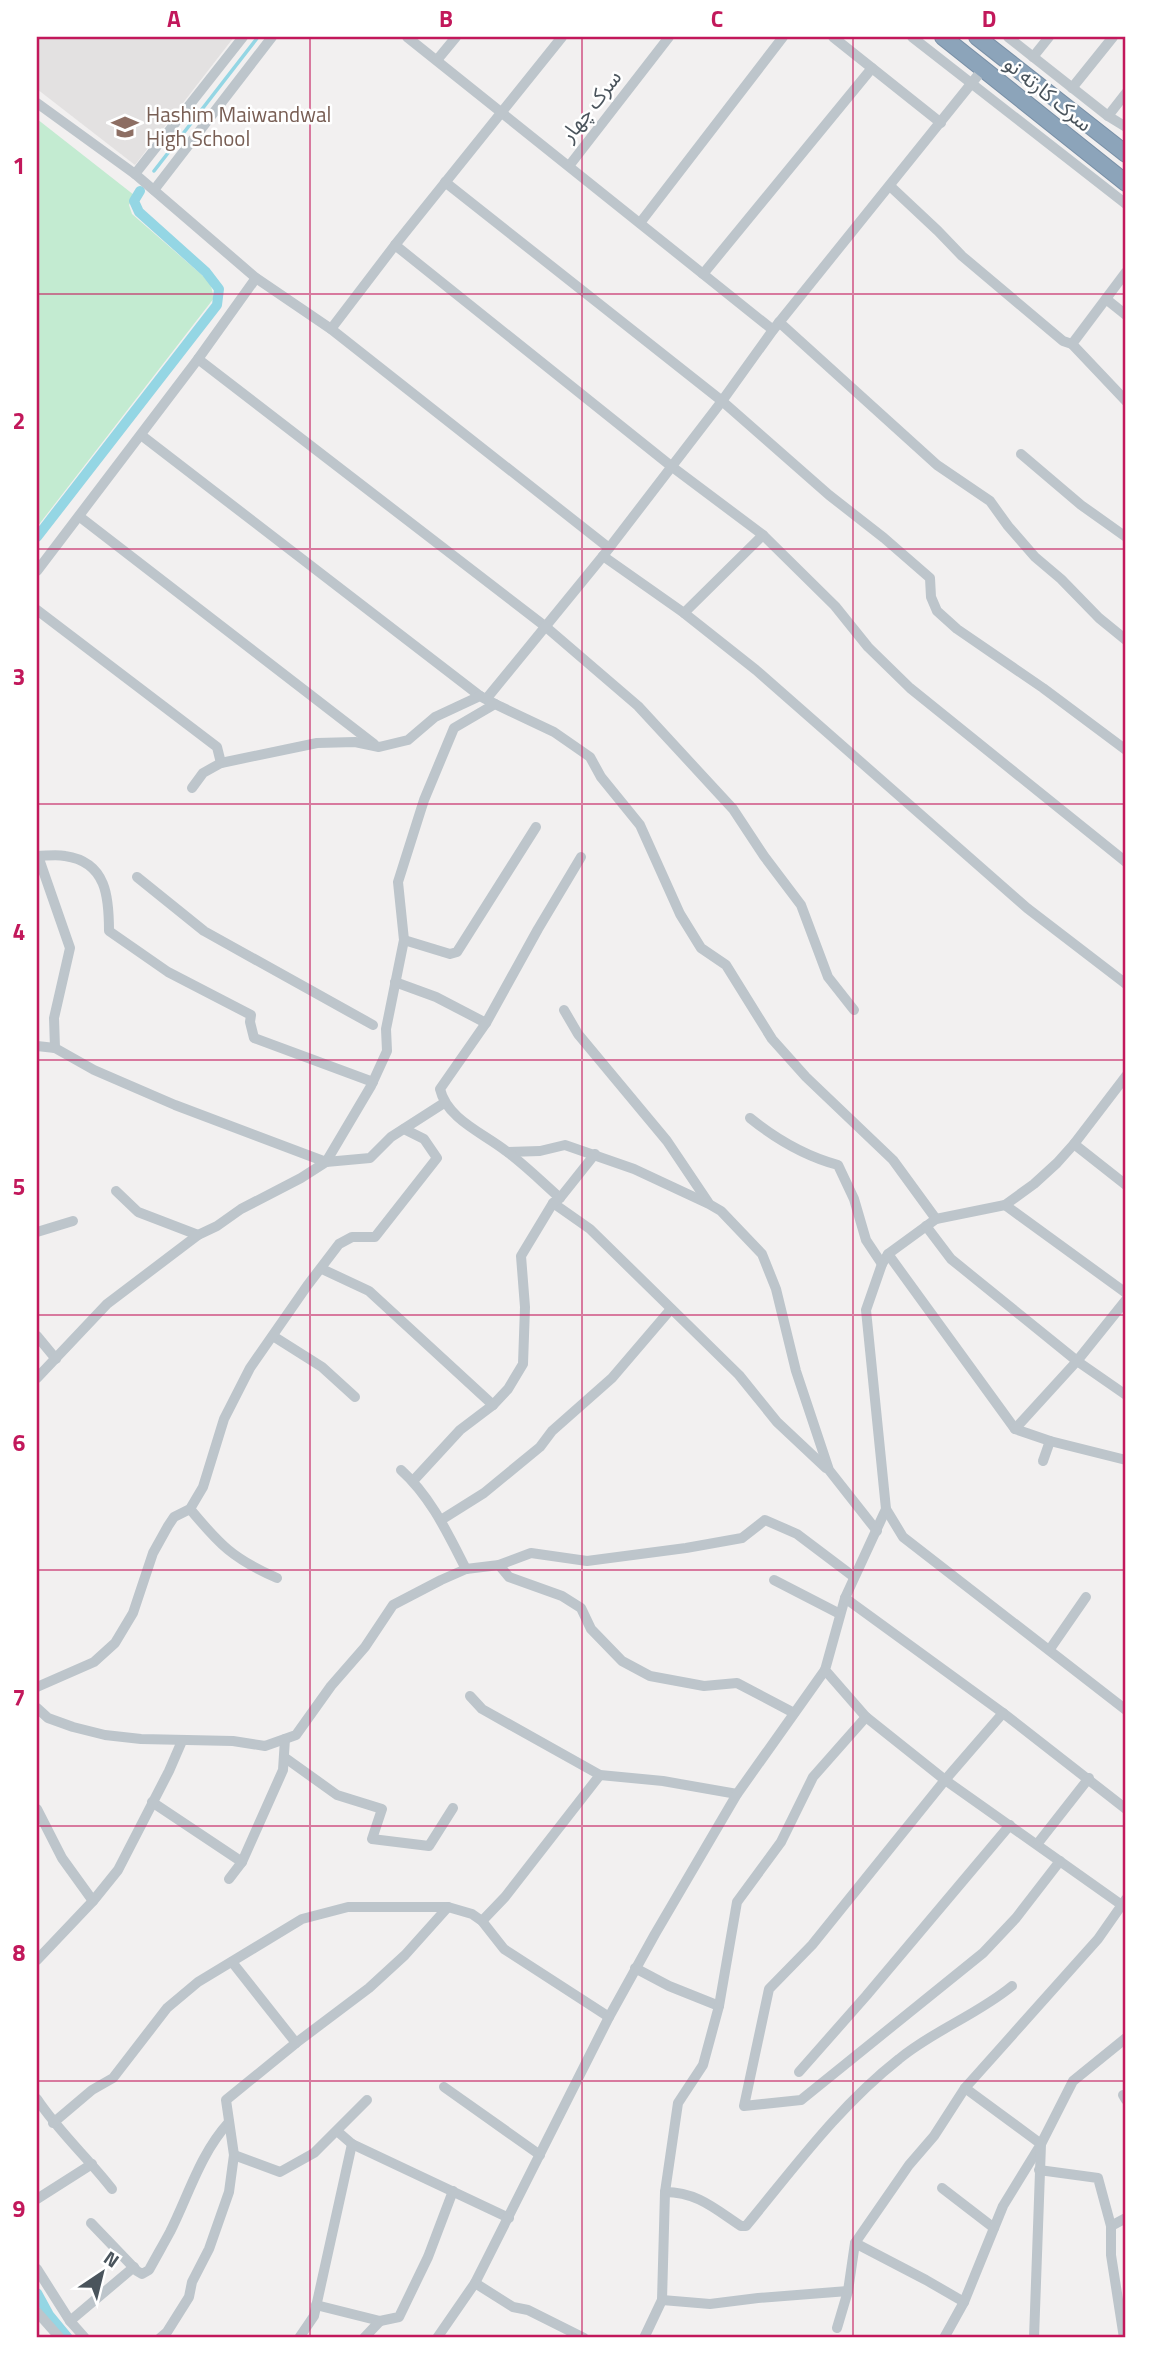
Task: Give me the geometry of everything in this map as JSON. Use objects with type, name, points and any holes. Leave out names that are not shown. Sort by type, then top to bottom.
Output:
[{"type":"highway","name":"سرک کارته نو","points":[[943,37],[1126,183]]},
{"type":"highway","name":"سرک کارته نو","points":[[985,39],[1126,154]]},
{"type":"street","points":[[135,174],[243,37]]},
{"type":"street","points":[[155,190],[272,37]]},
{"type":"street","points":[[407,37],[703,274],[776,326],[937,465],[990,501],[1034,556],[1061,579],[1098,618],[1126,640]]},
{"type":"street","points":[[437,60],[456,37]]},
{"type":"street","points":[[331,329],[562,37]]},
{"type":"street","name":"سرک چهار","points":[[569,166],[669,37]]},
{"type":"street","points":[[640,223],[783,37]]},
{"type":"street","points":[[833,37],[941,122]]},
{"type":"street","points":[[912,37],[1126,204]]},
{"type":"street","points":[[1008,37],[1108,116],[1126,127]]},
{"type":"street","points":[[1033,57],[1049,37]]},
{"type":"street","points":[[1072,88],[1113,37]]},
{"type":"street","points":[[703,274],[872,68]]},
{"type":"street","points":[[37,1378],[107,1304],[198,1235],[326,1162],[373,1082],[387,1051],[386,1028],[404,940],[398,882],[424,800],[454,728],[488,700],[606,552],[776,326],[983,69]]},
{"type":"street","points":[[1108,116],[1126,93]]},
{"type":"street","points":[[37,103],[135,174],[256,278],[331,329],[756,670],[1027,908],[1126,984]]},
{"type":"street","points":[[445,182],[722,401],[829,495],[930,578],[931,597],[937,611],[957,629],[1044,688],[1126,750]]},
{"type":"street","points":[[890,186],[993,283],[1063,341],[1072,344],[1126,401]]},
{"type":"street","points":[[395,245],[671,466],[763,535],[835,606],[868,647],[910,688],[1126,862]]},
{"type":"street","points":[[1072,344],[1126,272]]},
{"type":"street","points":[[37,571],[80,517],[256,278]]},
{"type":"street","points":[[1106,299],[1126,315]]},
{"type":"street","points":[[198,359],[546,627],[638,706],[733,809],[764,856],[802,905],[828,976],[854,1010]]},
{"type":"street","points":[[141,435],[488,700],[554,732],[590,757],[601,777],[640,825],[680,914],[701,948],[726,965],[772,1039],[848,1118],[893,1160],[936,1219]]},
{"type":"street","points":[[1021,454],[1081,505],[1126,537]]},
{"type":"street","points":[[80,517],[379,747]]},
{"type":"street","points":[[684,613],[763,535]]},
{"type":"street","points":[[37,610],[218,747],[221,763]]},
{"type":"street","points":[[192,788],[203,773],[221,763],[317,743],[355,742],[379,747],[408,740],[436,717],[488,700]]},
{"type":"street","points":[[404,940],[450,954],[457,952],[536,827]]},
{"type":"street","points":[[55,1048],[54,1018],[70,948],[37,856],[66,856],[85,863],[97,873],[107,888],[109,931],[168,972],[251,1015],[254,1038],[373,1082]]},
{"type":"street","points":[[581,857],[486,1023],[440,1089],[444,1103],[471,1127],[508,1152],[556,1200],[590,1228],[739,1376],[784,1429],[829,1470],[877,1531]]},
{"type":"street","points":[[137,877],[204,931],[373,1025]]},
{"type":"street","points":[[396,982],[436,997],[486,1023]]},
{"type":"street","points":[[564,1010],[578,1034],[667,1142],[709,1204]]},
{"type":"street","points":[[37,1046],[55,1048],[94,1070],[175,1105],[326,1162],[370,1158],[391,1137],[444,1103]]},
{"type":"street","points":[[1125,1080],[1074,1144],[1034,1184],[1005,1205],[936,1219],[885,1259],[866,1310],[886,1509],[903,1537],[1126,1710]]},
{"type":"street","points":[[750,1118],[773,1137],[818,1160],[838,1165],[854,1199],[866,1240],[885,1259],[1015,1429],[1050,1441],[1126,1460]]},
{"type":"street","points":[[37,1687],[94,1662],[115,1643],[133,1613],[153,1553],[168,1526],[174,1517],[190,1509],[203,1487],[229,1408],[250,1368],[339,1244],[352,1237],[374,1237],[437,1158],[424,1139],[404,1129]]},
{"type":"street","points":[[1074,1144],[1126,1185]]},
{"type":"street","points":[[508,1152],[540,1151],[565,1145],[634,1169],[721,1211],[762,1254],[776,1289],[811,1424],[829,1470]]},
{"type":"street","points":[[412,1481],[460,1430],[494,1405],[508,1389],[523,1364],[525,1307],[521,1256],[556,1200],[595,1154]]},
{"type":"street","points":[[116,1191],[138,1212],[198,1235]]},
{"type":"street","points":[[1005,1205],[1126,1293]]},
{"type":"street","points":[[37,1232],[73,1221]]},
{"type":"street","points":[[926,1226],[951,1259],[1077,1361],[1126,1395]]},
{"type":"street","points":[[322,1269],[369,1291],[494,1405]]},
{"type":"street","points":[[1015,1429],[1077,1361],[1126,1300]]},
{"type":"street","points":[[441,1520],[484,1493],[540,1447],[552,1430],[612,1378],[671,1309]]},
{"type":"street","points":[[37,1336],[56,1359]]},
{"type":"street","points":[[273,1336],[322,1367],[355,1397]]},
{"type":"street","points":[[1042,1461],[1050,1441]]},
{"type":"street","points":[[401,1470],[441,1520],[466,1569]]},
{"type":"street","points":[[190,1509],[219,1544],[249,1566],[277,1578]]},
{"type":"street","points":[[437,2338],[475,2283],[635,1968],[737,1794],[825,1671],[845,1598],[886,1509]]},
{"type":"street","points":[[37,1708],[48,1718],[105,1735],[182,1741],[233,1741],[265,1746],[296,1735],[331,1686],[366,1647],[393,1605],[466,1569],[499,1565],[531,1553],[587,1561],[687,1548],[742,1538],[765,1520],[797,1534],[854,1577]]},
{"type":"street","points":[[499,1565],[509,1577],[562,1596],[581,1608],[591,1629],[622,1661],[650,1676],[704,1686],[737,1683],[794,1713]]},
{"type":"street","points":[[774,1580],[839,1615]]},
{"type":"street","points":[[1050,1649],[1086,1597]]},
{"type":"street","points":[[845,1598],[1003,1713],[1126,1809]]},
{"type":"street","points":[[825,1671],[866,1717],[945,1780],[1125,1904],[1098,1939],[965,2088],[934,2136],[909,2165],[855,2243],[848,2291],[837,2328]]},
{"type":"street","points":[[470,1696],[482,1709],[600,1775],[663,1781],[737,1794]]},
{"type":"street","points":[[1003,1713],[945,1780],[812,1945],[769,1989],[744,2106],[801,2100],[983,1953],[1016,1918],[1060,1861]]},
{"type":"street","points":[[644,2338],[662,2300],[665,2192],[678,2103],[703,2065],[719,2006],[737,1902],[781,1842],[813,1777],[866,1717]]},
{"type":"street","points":[[37,1726],[48,1718]]},
{"type":"street","points":[[229,1879],[242,1862],[283,1770],[285,1739]]},
{"type":"street","points":[[37,1960],[93,1901],[118,1870],[182,1741]]},
{"type":"street","points":[[284,1757],[337,1795],[382,1809],[372,1839],[429,1846],[453,1808]]},
{"type":"street","points":[[482,1921],[505,1896],[600,1775]]},
{"type":"street","points":[[1038,1843],[1089,1778]]},
{"type":"street","points":[[152,1802],[242,1862]]},
{"type":"street","points":[[37,1809],[62,1858],[93,1901]]},
{"type":"street","points":[[799,2071],[1010,1825]]},
{"type":"street","points":[[53,2123],[92,2090],[113,2078],[167,2008],[198,1982],[302,1919],[348,1907],[448,1907],[472,1914],[482,1921],[504,1949],[609,2017]]},
{"type":"street","points":[[160,2338],[189,2297],[192,2282],[209,2249],[229,2192],[234,2155],[226,2100],[369,1988],[405,1955],[448,1907]]},
{"type":"street","points":[[232,1962],[296,2043]]},
{"type":"street","points":[[635,1968],[668,1986],[719,2006]]},
{"type":"street","points":[[665,2192],[697,2197],[741,2226],[746,2226],[830,2122],[896,2060],[923,2040],[995,2000],[1012,1986]]},
{"type":"street","points":[[944,2338],[964,2302],[1003,2206],[1041,2144],[1073,2081],[1126,2038]]},
{"type":"street","points":[[444,2087],[540,2155]]},
{"type":"street","points":[[965,2088],[1041,2144]]},
{"type":"street","points":[[37,2099],[53,2123],[112,2189]]},
{"type":"street","points":[[234,2155],[280,2172],[314,2153],[367,2100]]},
{"type":"street","points":[[91,2223],[142,2274],[149,2270],[170,2232],[198,2168],[216,2136],[229,2122]]},
{"type":"street","points":[[337,2132],[352,2144],[509,2218]]},
{"type":"street","points":[[286,2338],[296,2338],[314,2316],[352,2144]]},
{"type":"street","points":[[1034,2338],[1041,2144]]},
{"type":"street","points":[[37,2199],[92,2164]]},
{"type":"street","points":[[1039,2170],[1098,2178],[1111,2226],[1111,2255],[1124,2338]]},
{"type":"street","points":[[942,2188],[994,2228]]},
{"type":"street","points":[[316,2305],[380,2322],[399,2317],[428,2257],[453,2191]]},
{"type":"street","points":[[1111,2226],[1126,2218]]},
{"type":"street","points":[[855,2243],[964,2302]]},
{"type":"street","points":[[70,2321],[134,2267]]},
{"type":"street","points":[[37,2269],[70,2321],[85,2338]]},
{"type":"street","points":[[475,2283],[513,2307],[528,2309],[584,2338]]},
{"type":"street","points":[[662,2300],[710,2305],[758,2298],[848,2291]]},
{"type":"street","points":[[37,2314],[60,2338]]},
{"type":"street","points":[[364,2338],[380,2322]]},
{"type":"shaded area","name":"Hashim Maiwandwal High School","points":[[37,37],[234,37],[135,165],[37,89]]},
{"type":"green space","points":[[37,119],[134,195],[129,205],[132,214],[210,282],[214,298],[37,527]]},
{"type":"waterway","points":[[154,171],[258,37]]},
{"type":"waterway","points":[[37,537],[217,305],[219,289],[206,272],[139,212],[134,201],[140,191]]},
{"type":"waterway","points":[[37,2293],[49,2315],[68,2338]]},
{"type":"place","name":"Hashim Maiwandwal High School","points":[[125,127]]}]
